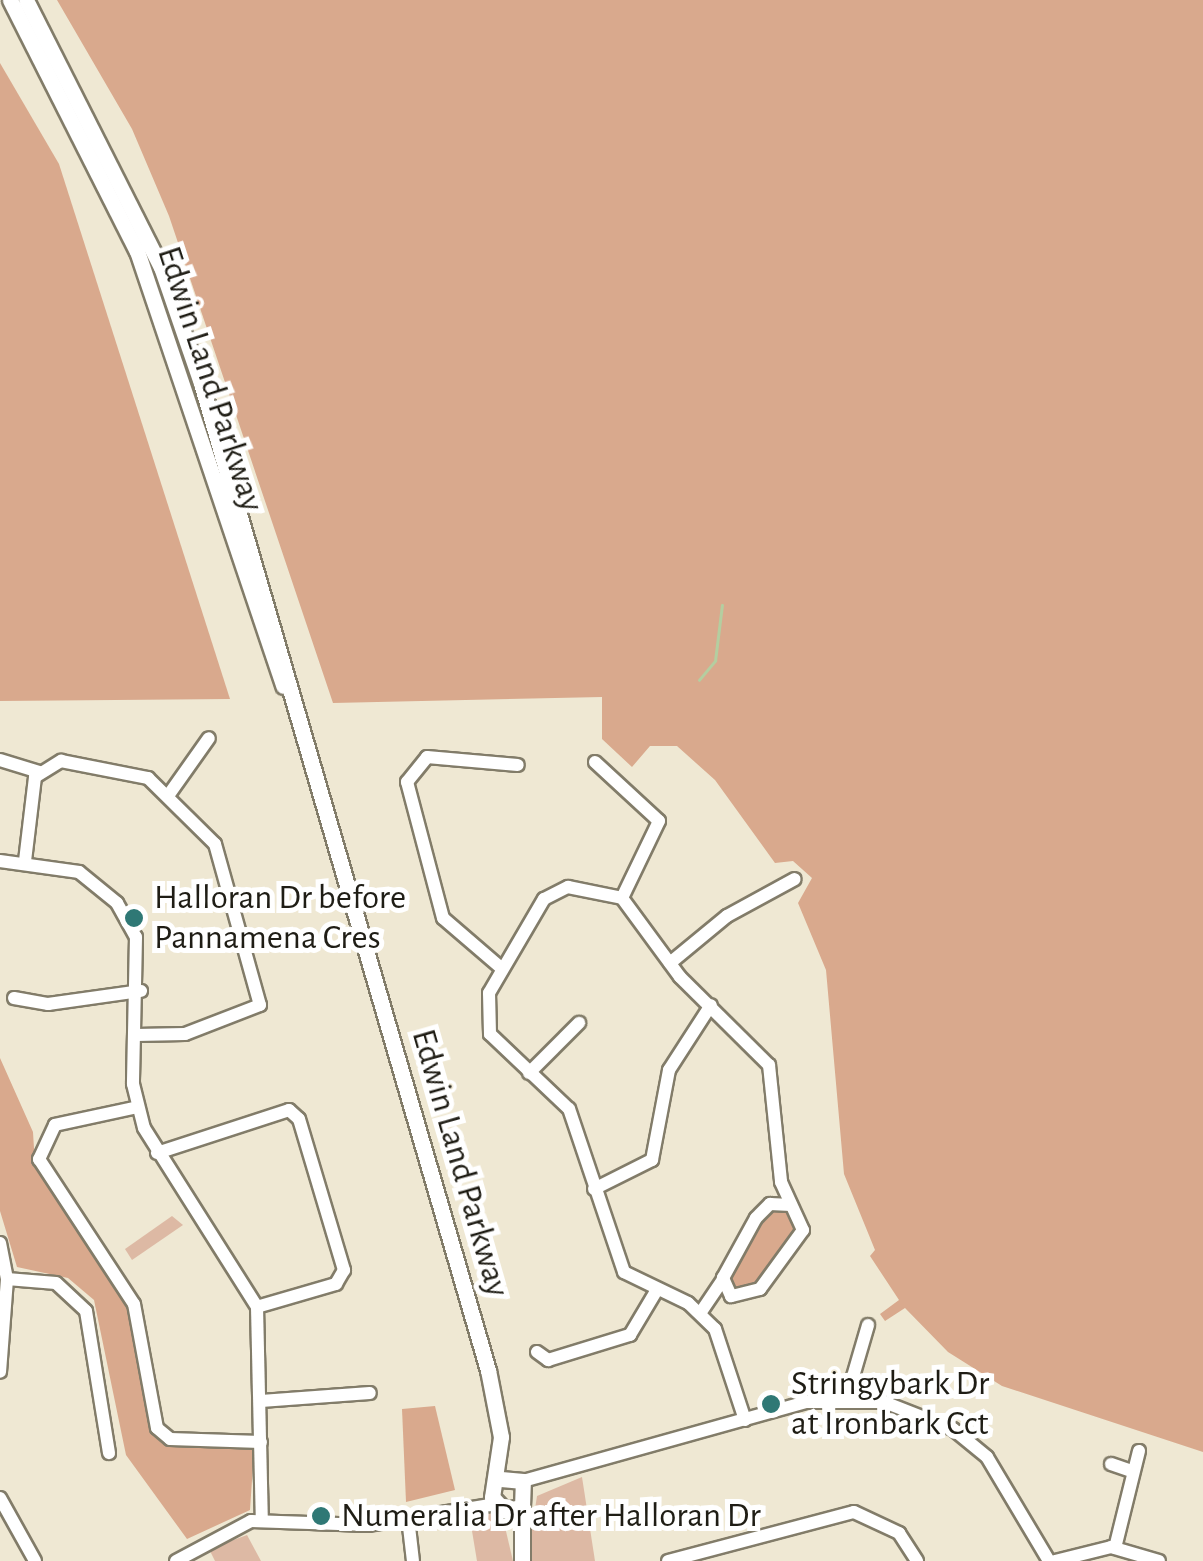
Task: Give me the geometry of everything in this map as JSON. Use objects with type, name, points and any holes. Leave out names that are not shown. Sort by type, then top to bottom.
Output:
[{"type":"main road","name":"Edwin Land Parkway","points":[[10,0],[137,250],[320,791]]},
{"type":"main road","name":"Edwin Land Parkway","points":[[26,0],[161,267],[320,791],[501,1437],[521,1554]]},
{"type":"street","points":[[170,793],[209,738]]},
{"type":"street","points":[[500,966],[443,918],[407,780],[431,757],[518,765]]},
{"type":"street","points":[[0,760],[38,772],[62,761],[104,764],[170,793],[221,856],[262,1002],[248,1016],[185,1034],[136,1034]]},
{"type":"street","points":[[595,762],[659,821],[622,898]]},
{"type":"street","points":[[25,860],[38,772]]},
{"type":"street","points":[[0,862],[25,860],[80,872],[117,903],[140,950],[138,1106],[156,1152],[257,1307],[262,1520]]},
{"type":"street","points":[[670,963],[726,916],[795,879]]},
{"type":"street","points":[[701,1312],[760,1290],[798,1242],[802,1221],[791,1205],[781,1174],[770,1065],[670,963],[622,898],[554,892],[500,966],[486,1023],[528,1073],[570,1109],[620,1266],[656,1293],[701,1312],[720,1340],[744,1420]]},
{"type":"street","points":[[14,998],[48,1004],[142,991]]},
{"type":"street","points":[[594,1189],[652,1160],[669,1070],[711,1005]]},
{"type":"street","points":[[528,1073],[578,1023]]},
{"type":"street","points":[[138,1106],[55,1124],[39,1160],[134,1304],[157,1428],[170,1438],[261,1442]]},
{"type":"street","points":[[156,1152],[274,1113],[299,1119],[344,1270],[336,1284],[257,1307]]},
{"type":"street","points":[[701,1312],[767,1207],[781,1174]]},
{"type":"street","points":[[767,1207],[791,1205]]},
{"type":"street","points":[[0,1244],[7,1279],[0,1372]]},
{"type":"street","points":[[7,1279],[56,1283],[86,1311],[110,1453]]},
{"type":"street","points":[[723,1279],[735,1297]]},
{"type":"street","points":[[543,1362],[632,1334],[656,1293]]},
{"type":"street","points":[[847,1397],[868,1325]]},
{"type":"street","points":[[261,1401],[370,1393]]},
{"type":"street","points":[[176,1561],[227,1528],[262,1520],[408,1518],[471,1505],[744,1420],[847,1397],[919,1411],[971,1442],[1013,1492],[1052,1561],[1115,1548],[1159,1561]]},
{"type":"street","points":[[1115,1548],[1138,1451]]},
{"type":"street","points":[[1111,1464],[1132,1471]]},
{"type":"street","points":[[0,1498],[36,1561]]},
{"type":"street","points":[[668,1561],[854,1512],[899,1532],[918,1561]]},
{"type":"street","points":[[408,1518],[413,1561]]},
{"type":"shaded area","points":[[57,0],[1203,0],[1203,1452],[1002,1386],[948,1352],[905,1308],[885,1321],[880,1314],[899,1300],[870,1256],[875,1250],[844,1174],[826,970],[798,903],[812,878],[793,861],[775,863],[715,780],[677,746],[650,746],[632,767],[602,739],[602,697],[333,703],[169,216],[132,129]]},
{"type":"shaded area","points":[[0,63],[59,164],[230,699],[0,701]]},
{"type":"shaded area","points":[[0,1058],[33,1132],[35,1165],[109,1269],[139,1330],[153,1432],[167,1443],[254,1450],[250,1510],[187,1539],[126,1455],[94,1300],[68,1278],[17,1267],[0,1211]]},
{"type":"shaded area","points":[[786,1208],[799,1232],[759,1285],[732,1292],[728,1274],[754,1229],[768,1210]]},
{"type":"shaded area","points":[[172,1216],[183,1225],[132,1260],[125,1249]]},
{"type":"shaded area","points":[[435,1406],[455,1490],[406,1502],[402,1409]]},
{"type":"shaded area","points":[[582,1477],[595,1561],[527,1561],[537,1496]]},
{"type":"shaded area","points":[[501,1510],[513,1561],[477,1561],[469,1513]]},
{"type":"shaded area","points":[[247,1535],[261,1561],[215,1561],[209,1549]]},
{"type":"waterway","points":[[699,680],[715,661],[722,605]]},
{"type":"place","name":"Halloran Dr before Pannamena Cres","points":[[134,918]]},
{"type":"place","name":"Stringybark Dr at Ironbark Cct","points":[[771,1404]]},
{"type":"place","name":"Numeralia Dr after Halloran Dr","points":[[321,1516]]}]
